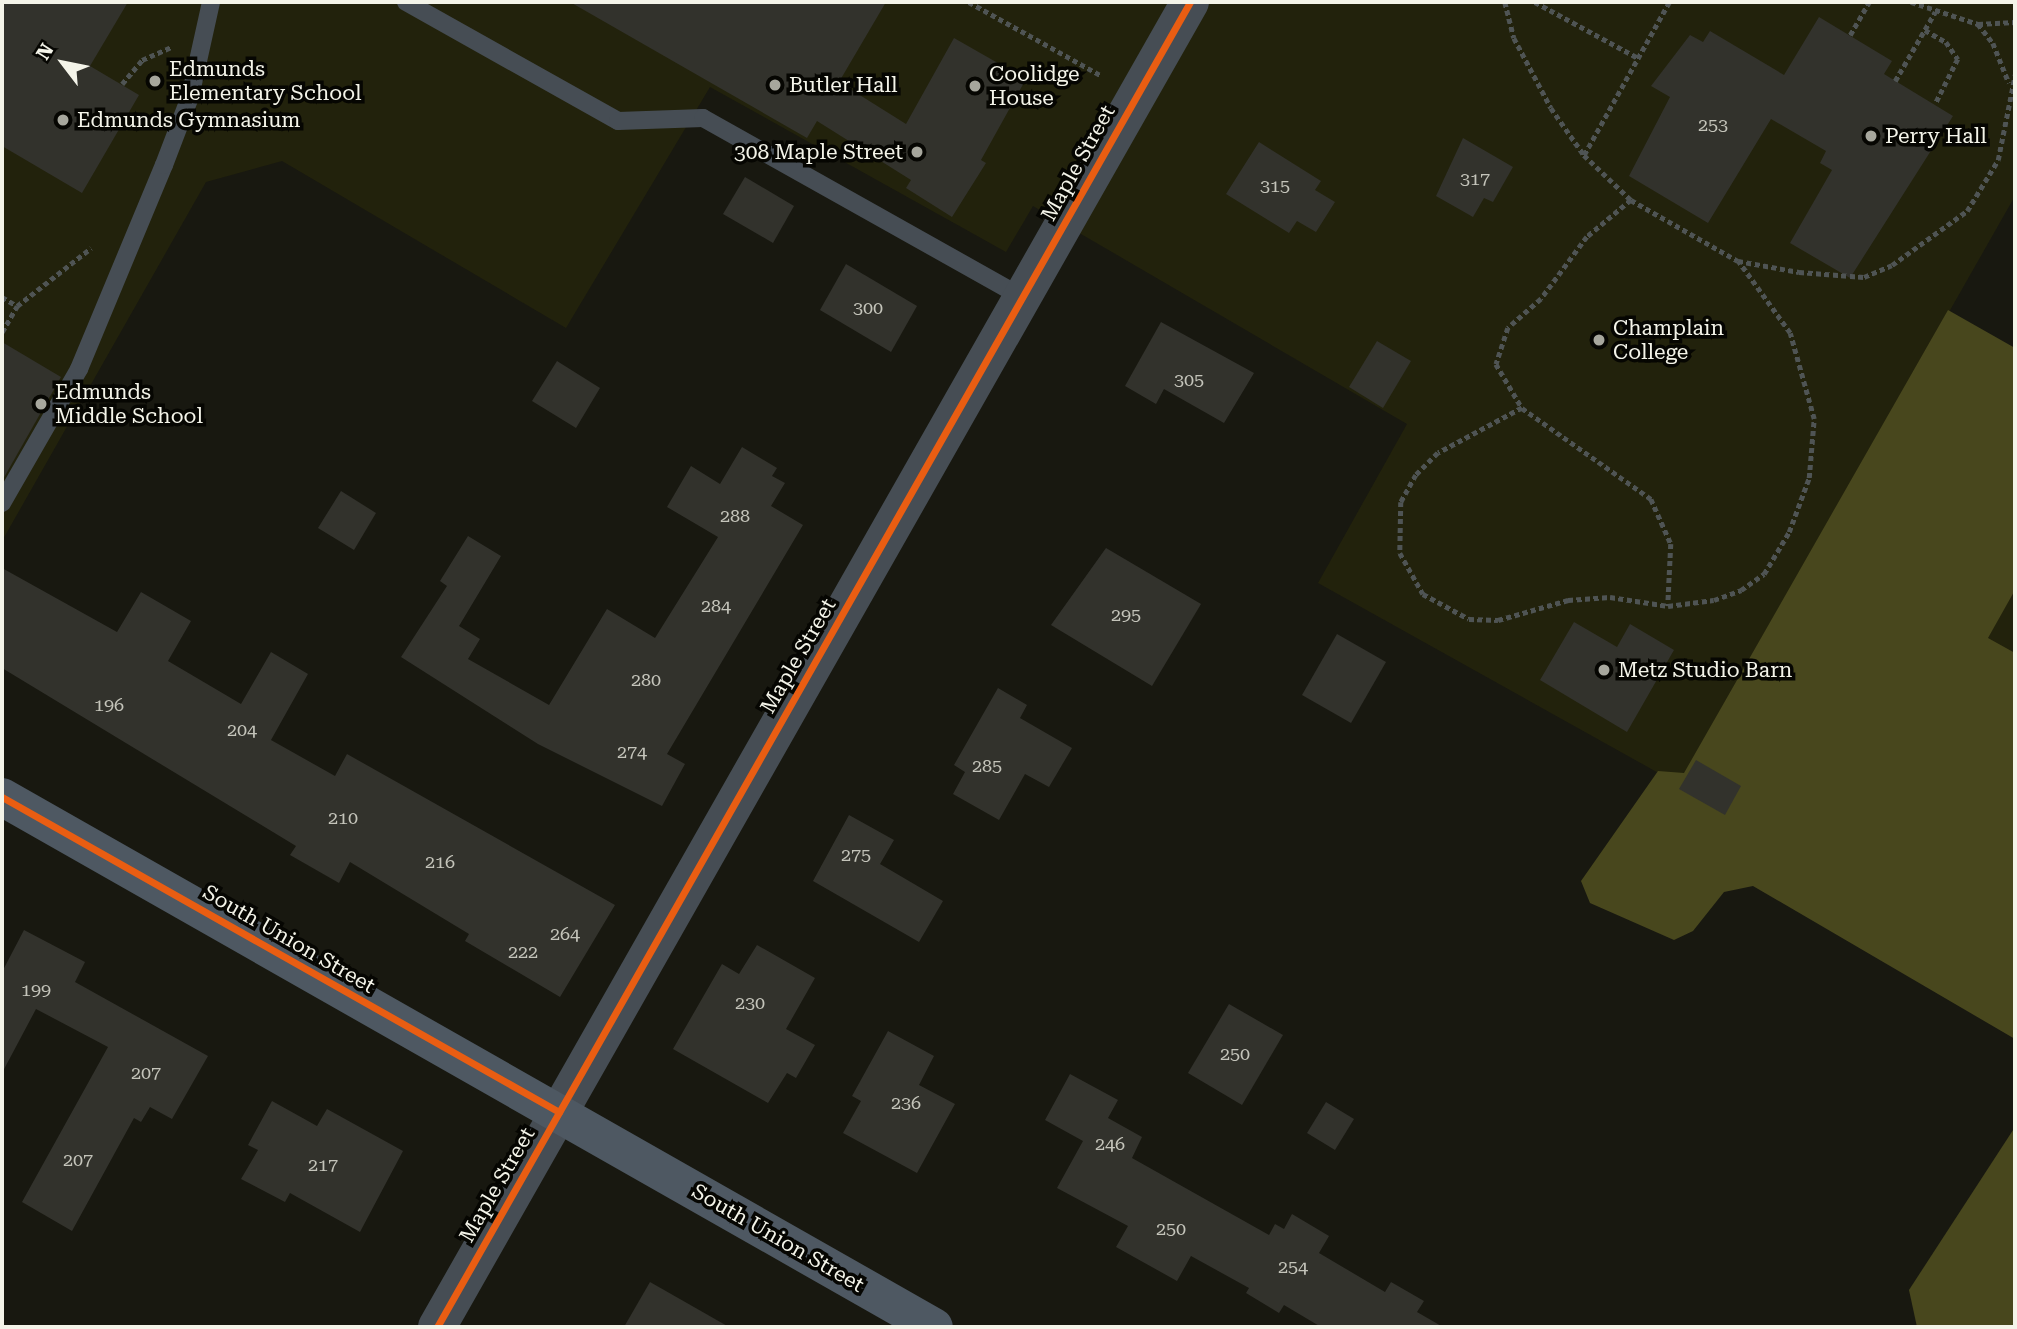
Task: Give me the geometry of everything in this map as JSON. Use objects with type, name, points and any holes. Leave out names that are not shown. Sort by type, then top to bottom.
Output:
[{"type":"main road","name":"South Union Street","points":[[2,797],[934,1327]]},
{"type":"street","name":"Maple Street","points":[[437,1327],[1190,2]]},
{"type":"lane","points":[[2,503],[79,369],[190,97],[211,2]]},
{"type":"lane","points":[[406,2],[618,121],[703,118],[1022,297]]},
{"type":"path","points":[[969,2],[1137,95]]},
{"type":"path","points":[[1505,2],[1531,74],[1584,155],[1631,200],[1738,261],[1844,278],[1864,278],[1892,265],[1948,228],[1984,188],[1998,160],[2010,84],[2015,75]]},
{"type":"path","points":[[1535,2],[1638,58]]},
{"type":"path","points":[[1584,155],[1669,2]]},
{"type":"path","points":[[1850,35],[1869,2]]},
{"type":"path","points":[[1911,2],[1978,24],[2015,22]]},
{"type":"path","points":[[1895,81],[1935,12]]},
{"type":"path","points":[[1978,24],[2001,58],[2010,84]]},
{"type":"path","points":[[1925,30],[1946,41],[1958,59],[1935,105]]},
{"type":"path","points":[[122,85],[142,60],[178,44]]},
{"type":"path","points":[[1631,200],[1587,237],[1541,299],[1508,328],[1496,364],[1522,408],[1625,475],[1651,499],[1671,544],[1668,606]]},
{"type":"path","points":[[2,332],[17,306],[91,248]]},
{"type":"path","points":[[1522,408],[1438,453],[1416,475],[1401,502],[1400,553],[1423,593],[1469,619],[1498,620],[1568,600],[1610,597],[1668,606],[1714,600],[1764,574],[1789,532],[1809,478],[1814,419],[1805,372],[1790,333],[1738,261]]},
{"type":"path","points":[[2,297],[17,306]]},
{"type":"shaded area","name":"Champlain College","points":[[2,2],[2015,2],[2015,196],[1680,785],[1318,583],[1407,424],[1033,206],[1006,252],[710,87],[566,328],[282,161],[206,182],[2,541]]},
{"type":"shaded area","points":[[1948,310],[2015,348],[2015,590],[1988,638],[2015,653],[2015,1039],[1753,886],[1724,892],[1693,931],[1674,940],[1590,903],[1581,881],[1658,771],[1684,773]]},
{"type":"shaded area","points":[[2015,588],[2015,654],[1987,639]]},
{"type":"shaded area","points":[[2015,1127],[2015,1321],[2012,1327],[1917,1327],[1909,1290]]},
{"type":"building","name":"Edmunds Gymnasium","points":[[2,2],[128,2],[90,66],[139,95],[82,193],[2,146]]},
{"type":"building","points":[[570,2],[886,2],[839,82],[906,124],[954,38],[1026,79],[981,160],[986,163],[952,217],[906,188],[911,180],[817,121],[807,138]]},
{"type":"building","name":"Perry Hall","points":[[1819,17],[1892,61],[1884,74],[1953,116],[1850,278],[1790,243],[1832,170],[1820,163],[1826,151],[1771,119],[1708,223],[1629,176],[1670,97],[1651,86],[1690,35],[1703,42],[1710,31],[1784,75]]},
{"type":"building","points":[[1463,138],[1513,167],[1493,202],[1484,198],[1473,217],[1436,196]]},
{"type":"building","points":[[1259,142],[1321,181],[1315,190],[1335,202],[1316,232],[1297,221],[1289,233],[1226,194]]},
{"type":"building","points":[[745,177],[794,206],[773,243],[723,214]]},
{"type":"building","points":[[846,264],[917,306],[891,352],[820,310]]},
{"type":"building","points":[[1161,322],[1254,373],[1224,423],[1164,389],[1156,404],[1125,386]]},
{"type":"building","points":[[1377,341],[1411,361],[1383,408],[1349,387]]},
{"type":"building","points":[[2,342],[61,377],[2,481]]},
{"type":"building","points":[[557,361],[600,388],[576,428],[532,401]]},
{"type":"building","points":[[742,447],[777,468],[772,476],[785,483],[771,506],[803,525],[667,754],[685,764],[662,806],[538,744],[401,657],[447,586],[440,581],[468,536],[501,556],[459,626],[480,639],[468,659],[549,705],[607,609],[655,638],[718,537],[667,507],[691,466],[720,484]]},
{"type":"building","points":[[341,491],[376,513],[354,550],[318,528]]},
{"type":"building","points":[[1106,548],[1201,604],[1152,686],[1051,625]]},
{"type":"building","points":[[2,568],[117,632],[141,592],[191,621],[168,661],[241,704],[271,652],[308,674],[271,740],[335,776],[347,754],[615,905],[560,997],[465,941],[469,934],[350,862],[339,883],[290,855],[296,846],[2,668]]},
{"type":"building","name":"Metz Studio Barn","points":[[1574,622],[1617,647],[1630,624],[1674,650],[1627,732],[1540,680]]},
{"type":"building","points":[[1337,634],[1386,662],[1351,723],[1302,695]]},
{"type":"building","points":[[998,688],[1027,705],[1020,718],[1072,748],[1049,787],[1025,774],[999,820],[953,794],[965,772],[954,765]]},
{"type":"building","points":[[1696,760],[1741,786],[1725,815],[1679,789]]},
{"type":"building","points":[[849,815],[894,840],[880,864],[943,901],[919,942],[813,881]]},
{"type":"building","points":[[24,930],[85,962],[75,982],[208,1056],[172,1119],[150,1107],[141,1122],[134,1118],[72,1231],[22,1202],[108,1047],[36,1009],[2,1073],[2,972]]},
{"type":"building","points":[[757,945],[815,978],[786,1029],[815,1045],[796,1078],[787,1073],[768,1103],[673,1049],[722,964],[739,974]]},
{"type":"building","points":[[1229,1004],[1283,1035],[1242,1105],[1188,1073]]},
{"type":"building","points":[[888,1031],[934,1056],[919,1085],[955,1104],[917,1173],[843,1133],[861,1101],[852,1096]]},
{"type":"building","points":[[1070,1074],[1118,1100],[1108,1118],[1142,1137],[1132,1158],[1269,1235],[1275,1224],[1284,1229],[1292,1214],[1329,1236],[1319,1253],[1385,1292],[1391,1282],[1424,1301],[1417,1312],[1443,1327],[1321,1327],[1284,1305],[1279,1313],[1246,1293],[1249,1288],[1191,1256],[1177,1281],[1116,1247],[1128,1226],[1057,1188],[1083,1141],[1045,1120]]},
{"type":"building","points":[[272,1101],[317,1126],[327,1109],[403,1151],[360,1232],[290,1193],[285,1202],[241,1179],[258,1150],[248,1145]]},
{"type":"building","points":[[1326,1102],[1354,1119],[1335,1150],[1307,1133]]},
{"type":"building","points":[[650,1282],[729,1327],[624,1327]]},
{"type":"cycle path","points":[[437,1327],[1190,2]]},
{"type":"cycle path","points":[[2,797],[559,1112]]},
{"type":"place","name":"Edmunds Elementary School","points":[[155,81]]},
{"type":"place","name":"Butler Hall","points":[[775,85]]},
{"type":"place","name":"Coolidge House","points":[[975,86]]},
{"type":"place","name":"Edmunds Gymnasium","points":[[63,120]]},
{"type":"place","name":"Perry Hall","points":[[1871,136]]},
{"type":"place","name":"308 Maple Street","points":[[917,152]]},
{"type":"place","name":"Champlain College","points":[[1599,340]]},
{"type":"place","name":"Edmunds Middle School","points":[[41,404]]},
{"type":"place","name":"Metz Studio Barn","points":[[1604,670]]}]
